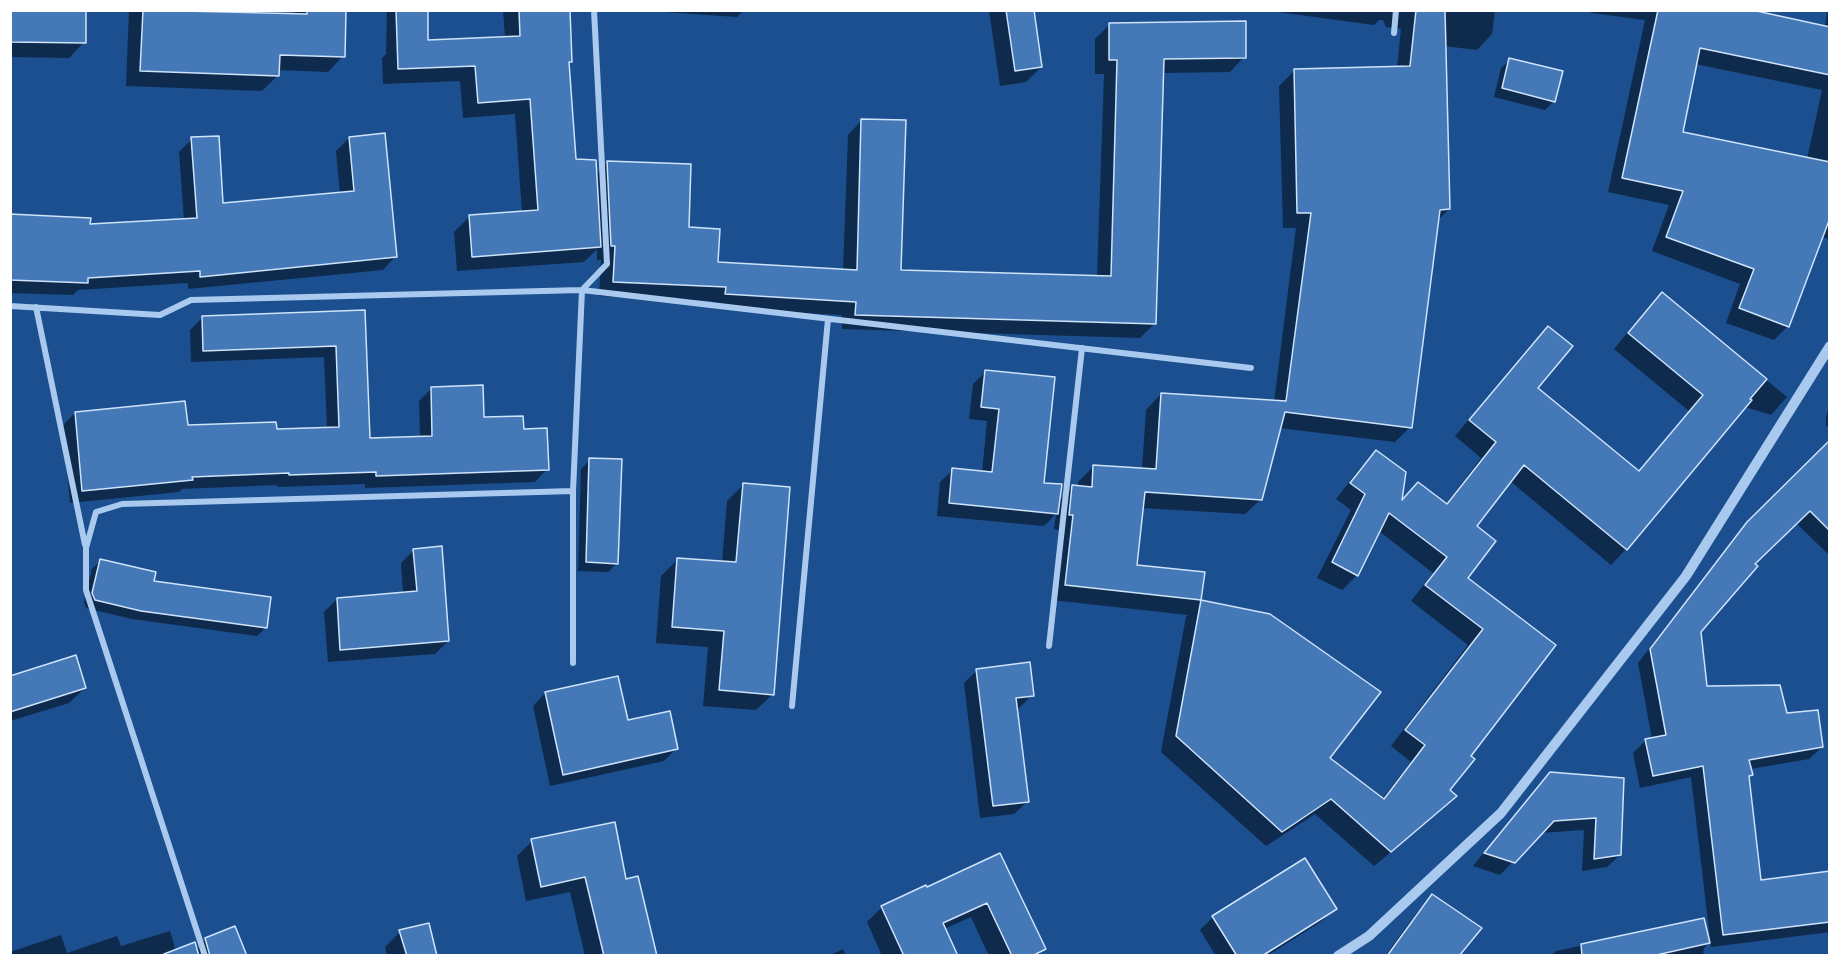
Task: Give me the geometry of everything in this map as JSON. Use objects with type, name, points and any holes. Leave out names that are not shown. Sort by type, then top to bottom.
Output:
[{"type":"street","points":[[573,663],[573,490],[582,290],[607,264],[594,10]]},
{"type":"street","points":[[1394,33],[1396,10]]},
{"type":"street","points":[[10,306],[160,315],[191,300],[582,290],[1251,368]]},
{"type":"street","points":[[36,307],[86,548],[86,590],[205,956]]},
{"type":"street","points":[[792,706],[828,319]]},
{"type":"street","points":[[1338,956],[1369,936],[1501,813],[1686,576],[1830,346]]},
{"type":"street","points":[[1049,646],[1082,348]]},
{"type":"street","points":[[86,548],[96,512],[122,504],[573,490]]},
{"type":"building","points":[[10,10],[86,10],[86,43],[10,42]]},
{"type":"building","points":[[143,10],[307,14],[307,10],[346,10],[345,57],[280,55],[279,76],[140,71]]},
{"type":"building","points":[[396,10],[428,10],[428,40],[520,36],[519,10],[570,10],[572,62],[569,62],[576,159],[596,160],[601,247],[472,257],[469,215],[538,210],[530,99],[478,103],[475,66],[398,69]]},
{"type":"building","points":[[1006,10],[1034,10],[1042,67],[1015,71]]},
{"type":"building","points":[[1416,10],[1445,10],[1450,209],[1440,210],[1412,428],[1285,412],[1262,500],[1145,492],[1137,565],[1205,572],[1201,600],[1065,585],[1073,515],[1069,515],[1072,485],[1092,487],[1093,465],[1156,469],[1161,393],[1286,401],[1311,213],[1297,213],[1294,69],[1410,66]]},
{"type":"building","points":[[1658,10],[1752,10],[1830,27],[1830,75],[1700,48],[1683,132],[1830,162],[1830,218],[1789,327],[1739,308],[1754,269],[1666,237],[1683,191],[1622,178]]},
{"type":"building","points":[[1246,21],[1246,58],[1164,59],[1156,324],[855,315],[856,302],[725,294],[726,287],[613,282],[615,246],[611,246],[607,161],[691,164],[689,227],[720,229],[718,262],[857,270],[861,119],[906,120],[901,270],[1111,276],[1117,60],[1109,60],[1109,23]]},
{"type":"building","points":[[1509,58],[1563,71],[1555,102],[1502,88]]},
{"type":"building","points":[[385,133],[397,257],[200,277],[200,271],[88,278],[88,283],[10,280],[10,214],[91,218],[90,224],[197,218],[191,137],[219,136],[223,203],[354,191],[349,137]]},
{"type":"building","points":[[1662,292],[1767,379],[1627,550],[1524,465],[1477,526],[1496,541],[1468,578],[1556,645],[1471,756],[1475,759],[1450,790],[1457,796],[1391,852],[1331,799],[1282,832],[1176,736],[1201,600],[1270,614],[1381,692],[1330,758],[1384,799],[1425,745],[1405,730],[1483,629],[1425,585],[1447,557],[1389,513],[1358,576],[1332,562],[1365,494],[1350,483],[1376,450],[1406,472],[1402,500],[1418,482],[1447,504],[1496,442],[1469,420],[1548,326],[1573,346],[1538,388],[1639,471],[1703,395],[1628,333]]},
{"type":"building","points":[[365,310],[370,438],[432,436],[431,387],[483,385],[484,417],[523,416],[524,429],[547,428],[549,470],[376,476],[376,472],[192,477],[193,480],[82,491],[75,412],[185,401],[188,425],[276,422],[277,429],[339,427],[336,346],[203,351],[202,316]]},
{"type":"building","points":[[985,370],[1055,377],[1044,483],[1062,484],[1058,514],[949,503],[952,468],[992,472],[999,409],[981,407]]},
{"type":"building","points":[[1830,440],[1830,531],[1810,511],[1755,564],[1758,566],[1701,632],[1707,686],[1780,685],[1787,713],[1818,710],[1823,747],[1749,760],[1753,775],[1749,776],[1761,880],[1830,871],[1830,922],[1723,935],[1703,766],[1653,776],[1645,739],[1666,735],[1650,649],[1747,522]]},
{"type":"building","points":[[589,458],[622,459],[618,564],[586,562]]},
{"type":"building","points":[[743,483],[790,487],[774,695],[719,690],[724,631],[672,627],[677,558],[736,562]]},
{"type":"building","points":[[442,546],[449,641],[340,650],[337,598],[417,591],[413,549]]},
{"type":"building","points":[[100,559],[156,572],[154,581],[271,597],[267,628],[141,611],[95,600],[92,593]]},
{"type":"building","points":[[76,655],[86,688],[10,712],[10,676]]},
{"type":"building","points":[[1030,662],[1034,696],[1016,698],[1029,802],[993,806],[976,669]]},
{"type":"building","points":[[618,676],[628,720],[670,711],[678,749],[563,775],[545,692]]},
{"type":"building","points":[[1550,772],[1624,778],[1621,855],[1594,859],[1596,818],[1554,821],[1515,863],[1484,853]]},
{"type":"building","points":[[615,822],[626,879],[638,876],[657,956],[604,956],[585,877],[541,887],[531,839]]},
{"type":"building","points":[[1000,853],[1046,949],[1032,956],[1012,956],[987,903],[943,923],[958,956],[904,956],[881,906]]},
{"type":"building","points":[[1305,858],[1337,909],[1262,956],[1237,956],[1212,916]]},
{"type":"building","points":[[1432,894],[1482,928],[1459,956],[1387,956]]},
{"type":"building","points":[[1704,918],[1710,943],[1652,956],[1582,956],[1581,944]]},
{"type":"building","points":[[429,923],[437,956],[407,956],[399,930]]},
{"type":"building","points":[[235,926],[247,956],[210,956],[205,938]]},
{"type":"building","points":[[195,942],[199,956],[165,956],[164,954]]}]
